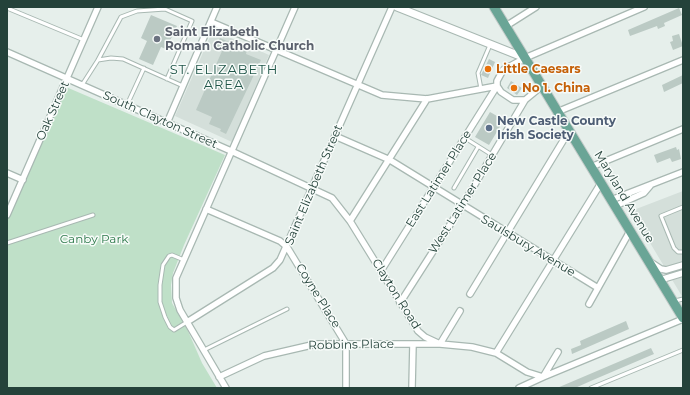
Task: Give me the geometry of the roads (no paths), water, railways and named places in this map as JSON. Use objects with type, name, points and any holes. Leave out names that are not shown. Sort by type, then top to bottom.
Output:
[{"type":"main road","name":"Maryland Avenue","points":[[494,7],[683,318]]},
{"type":"street","name":"Oak Street","points":[[7,215],[98,7]]},
{"type":"street","points":[[167,123],[217,7]]},
{"type":"street","points":[[226,388],[177,304],[175,292],[176,278],[295,7]]},
{"type":"street","name":"Saint Elizabeth Street","points":[[187,322],[273,268],[280,260],[392,7]]},
{"type":"street","points":[[397,7],[525,58]]},
{"type":"street","points":[[506,26],[536,7]]},
{"type":"street","points":[[525,100],[517,101],[507,97],[497,86],[498,77],[503,70],[525,58],[644,7]]},
{"type":"street","points":[[211,22],[357,86],[382,95],[427,98],[497,86]]},
{"type":"street","name":"South Clayton Street","points":[[7,52],[312,188]]},
{"type":"street","points":[[557,112],[683,60]]},
{"type":"street","name":"East Latimer Place","points":[[381,271],[497,86]]},
{"type":"street","name":"West Latimer Place","points":[[400,303],[462,206],[525,100],[542,86]]},
{"type":"street","points":[[350,221],[390,160],[427,98]]},
{"type":"street","points":[[591,167],[683,129]]},
{"type":"street","points":[[470,294],[569,130]]},
{"type":"street","name":"Saulsbury Avenue","points":[[335,136],[390,160],[507,234],[598,288]]},
{"type":"street","points":[[613,203],[644,193],[650,186],[683,172]]},
{"type":"street","points":[[7,173],[23,180]]},
{"type":"street","points":[[496,353],[601,183]]},
{"type":"street","name":"Clayton Road","points":[[312,188],[332,198],[350,221],[418,331],[424,336],[440,344],[472,347],[496,353],[528,372],[542,377]]},
{"type":"street","name":"Coyne Place","points":[[206,209],[280,241],[287,247],[346,344]]},
{"type":"street","points":[[588,304],[630,231]]},
{"type":"street","points":[[645,255],[661,269],[670,270],[683,266]]},
{"type":"street","points":[[660,280],[683,273]]},
{"type":"street","points":[[440,344],[460,311]]},
{"type":"street","points":[[519,388],[683,318]]},
{"type":"street","name":"Robbins Place","points":[[219,377],[264,356],[288,349],[316,344],[440,344]]},
{"type":"street","points":[[346,344],[346,388]]},
{"type":"street","points":[[412,388],[413,344]]},
{"type":"street","points":[[542,377],[558,352]]},
{"type":"lane","points":[[7,8],[84,40]]},
{"type":"lane","points":[[82,85],[98,60],[121,17],[128,13],[137,11],[165,10],[192,21],[167,79]]},
{"type":"lane","points":[[481,89],[478,74],[490,45]]},
{"type":"lane","points":[[98,60],[111,58],[123,59],[183,86]]},
{"type":"lane","points":[[127,105],[144,68]]},
{"type":"lane","points":[[464,138],[492,155]]},
{"type":"lane","points":[[454,188],[478,147]]},
{"type":"lane","points":[[683,207],[661,216],[674,248],[678,252],[683,252]]},
{"type":"lane","points":[[7,244],[93,215]]},
{"type":"lane","points":[[184,260],[172,255],[169,256],[163,265],[160,285],[160,302],[164,317],[170,327],[174,330],[187,322]]},
{"type":"lane","points":[[674,302],[683,299]]},
{"type":"lane","points":[[204,350],[287,309]]},
{"type":"lane","points":[[592,388],[683,350]]},
{"type":"place","name":"Saint Elizabeth Roman Catholic Church","points":[[157,39]]},
{"type":"place","name":"Little Caesars","points":[[488,69]]},
{"type":"place","name":"No 1. China","points":[[514,88]]},
{"type":"place","name":"New Castle County Irish Society","points":[[489,128]]},
{"type":"district","name":"ST. ELIZABETH AREA","points":[[224,78]]},
{"type":"park label","name":"Canby Park","points":[[94,239]]}]
